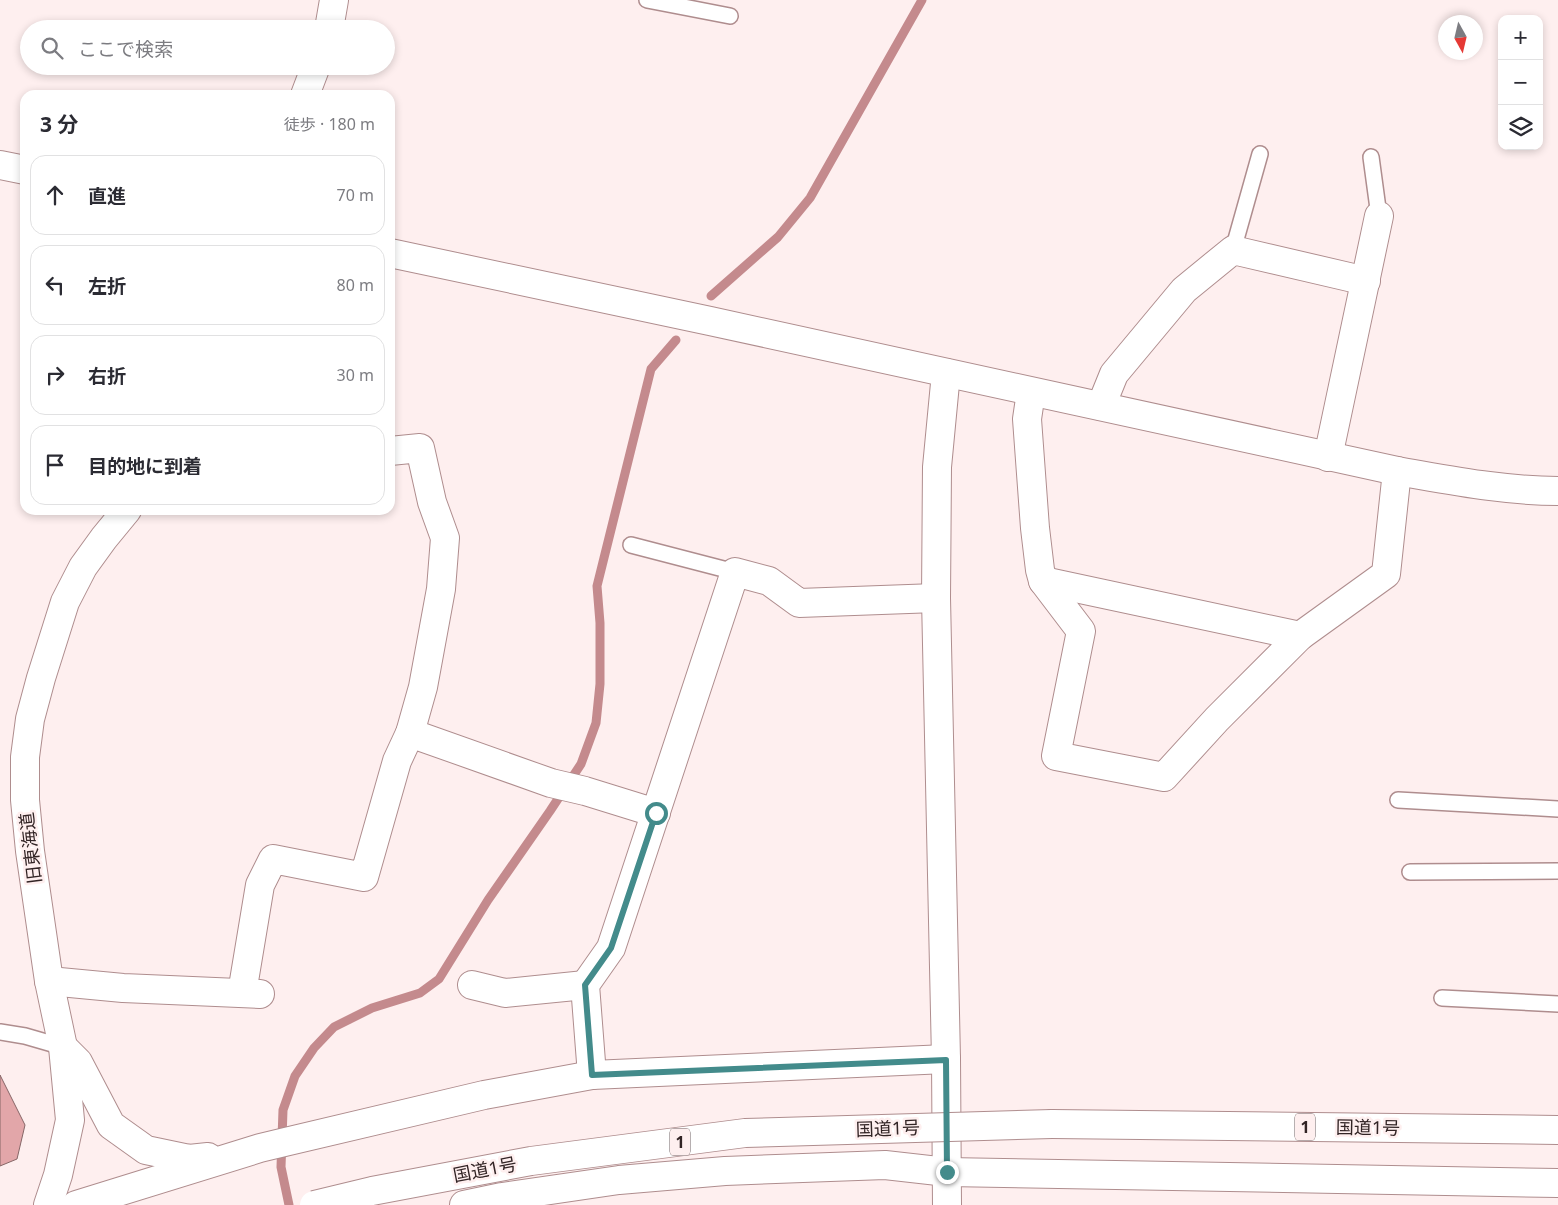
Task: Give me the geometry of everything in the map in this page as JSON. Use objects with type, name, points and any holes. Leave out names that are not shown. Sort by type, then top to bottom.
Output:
[{"type":"main road","points":[[331,20],[334,0]]},
{"type":"main road","points":[[307,90],[313,75]]},
{"type":"main road","points":[[0,164],[20,169]]},
{"type":"main road","points":[[1328,457],[1379,216]]},
{"type":"main road","points":[[1101,406],[1114,374],[1184,290],[1233,250],[1366,280]]},
{"type":"main road","points":[[395,254],[1101,406],[1328,457],[1479,485],[1558,492]]},
{"type":"main road","points":[[946,373],[937,467],[936,598],[946,1060],[947,1205]]},
{"type":"main road","points":[[1031,392],[1027,419],[1040,570],[1043,581],[1081,631],[1056,756],[1164,777],[1218,718],[1300,636],[1386,574],[1397,471]]},
{"type":"main road","points":[[49,981],[123,988],[251,994],[260,885],[273,859],[364,877],[397,761],[410,733],[423,687],[442,589],[445,538],[432,502],[420,448],[395,450]]},
{"type":"main road","name":"旧東海道","points":[[48,1205],[58,1175],[70,1120],[63,1047],[49,981],[30,851],[25,800],[25,757],[30,719],[55,631],[66,602],[84,567],[123,515]]},
{"type":"main road","points":[[592,1075],[585,985],[611,948],[735,572],[769,581],[799,603],[936,598]]},
{"type":"main road","points":[[1043,581],[1300,636]]},
{"type":"main road","points":[[410,733],[551,784],[585,791],[656,813]]},
{"type":"main road","points":[[472,985],[505,993],[585,985]]},
{"type":"main road","points":[[63,1047],[78,1062],[111,1125],[146,1150],[189,1159],[262,1148]]},
{"type":"main road","points":[[76,1205],[262,1148],[484,1095],[592,1075],[946,1060]]},
{"type":"main road","name":"国道1号","points":[[314,1205],[372,1191],[531,1161],[745,1133],[1052,1124],[1558,1130]]},
{"type":"main road","points":[[464,1205],[619,1180],[725,1171],[885,1165],[947,1172],[1558,1182]]},
{"type":"lane","points":[[648,0],[730,16]]},
{"type":"lane","points":[[1233,250],[1260,154]]},
{"type":"lane","points":[[1371,157],[1379,216]]},
{"type":"lane","points":[[631,544],[735,572]]},
{"type":"lane","points":[[1398,800],[1558,808]]},
{"type":"lane","points":[[1410,872],[1558,871]]},
{"type":"lane","points":[[1442,998],[1558,1004]]},
{"type":"lane","points":[[0,1032],[25,1036],[63,1047]]},
{"type":"building","points":[[0,1075],[25,1125],[17,1159],[0,1166]]},
{"type":"waterway","points":[[711,296],[778,237],[810,198],[922,0]]},
{"type":"waterway","points":[[289,1205],[281,1167],[283,1110],[295,1076],[314,1048],[334,1027],[372,1008],[420,993],[439,979],[488,900],[581,764],[596,723],[600,684],[600,623],[597,586],[651,369],[676,340]]},
{"type":"route","points":[[656,813],[611,948],[585,985],[592,1075],[946,1060],[947,1172]]}]
